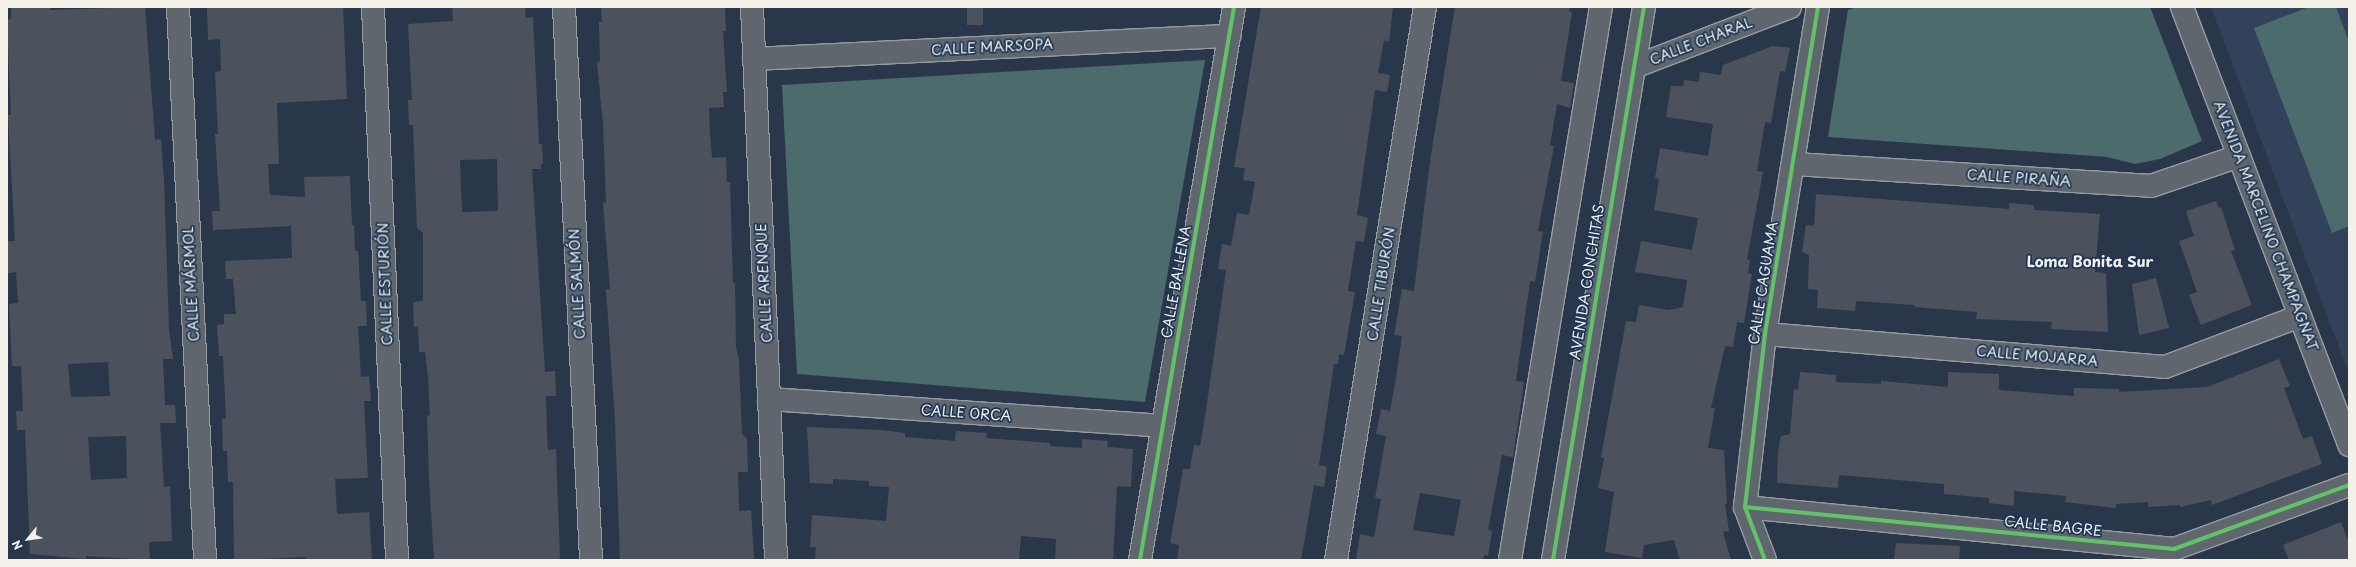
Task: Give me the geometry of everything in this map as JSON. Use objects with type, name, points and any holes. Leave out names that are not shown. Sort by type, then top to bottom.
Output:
[{"type":"street","name":"CALLE MÁRMOL","points":[[178,7],[205,560]]},
{"type":"street","name":"CALLE ESTURIÓN","points":[[373,7],[397,560]]},
{"type":"street","name":"CALLE SALMÓN","points":[[564,7],[590,560]]},
{"type":"street","name":"CALLE ARENQUE","points":[[752,7],[776,560]]},
{"type":"street","name":"CALLE BALLENA","points":[[1140,560],[1234,7]]},
{"type":"street","name":"CALLE TIBURÓN","points":[[1336,560],[1425,7]]},
{"type":"street","points":[[1510,560],[1601,7]]},
{"type":"street","name":"AVENIDA CONCHITAS","points":[[1553,560],[1644,7]]},
{"type":"street","name":"CALLE CHARAL","points":[[1634,67],[1790,7]]},
{"type":"street","name":"CALLE CAGUAMA","points":[[1766,560],[1745,507],[1764,334],[1794,164],[1818,7]]},
{"type":"street","name":"AVENIDA MARCELINO CHAMPAGNAT","points":[[2182,7],[2349,445]]},
{"type":"street","name":"CALLE MARSOPA","points":[[754,59],[1229,36]]},
{"type":"street","name":"CALLE PIRAÑA","points":[[1794,164],[2151,186],[2239,156]]},
{"type":"street","name":"CALLE MOJARRA","points":[[1764,334],[2165,367],[2300,316]]},
{"type":"street","name":"CALLE ORCA","points":[[769,399],[1163,426]]},
{"type":"street","name":"CALLE BAGRE","points":[[1745,507],[2174,549],[2349,485]]},
{"type":"shaded area","points":[[2211,7],[2349,7],[2349,374]]},
{"type":"green space","points":[[1857,7],[2150,7],[2202,141],[2160,159],[2135,164],[2107,157],[1828,137],[1848,10]]},
{"type":"green space","points":[[2309,7],[2336,7],[2349,42],[2349,226],[2332,233],[2254,28]]},
{"type":"green space","points":[[1205,60],[1145,402],[797,374],[782,85]]},
{"type":"building","points":[[11,7],[50,7],[50,10],[145,7],[155,140],[161,139],[164,180],[169,329],[173,359],[163,359],[165,405],[175,405],[176,423],[160,423],[164,487],[170,486],[172,541],[149,542],[150,560],[86,556],[86,559],[30,554],[25,430],[17,430],[16,411],[23,411],[21,366],[12,366],[9,304],[18,303],[16,272],[8,273],[7,257],[7,241],[15,241],[8,115],[11,115],[7,20],[11,19]],"holes":[[[108,362],[110,396],[71,397],[68,364]],[[126,436],[127,478],[91,480],[88,437]]]},
{"type":"building","points":[[343,7],[347,99],[277,103],[279,164],[268,164],[270,195],[305,197],[304,177],[350,176],[352,225],[354,225],[355,251],[358,251],[361,301],[366,301],[367,326],[358,326],[361,377],[369,376],[371,401],[364,401],[368,478],[335,479],[337,514],[369,512],[372,560],[306,560],[306,557],[234,560],[233,482],[228,482],[227,451],[223,451],[222,419],[226,419],[223,356],[219,356],[217,325],[224,324],[224,314],[236,314],[233,279],[226,279],[225,261],[292,258],[291,226],[213,230],[212,211],[220,211],[215,134],[218,134],[215,72],[221,71],[220,39],[208,40],[207,8]]},
{"type":"building","points":[[452,7],[525,7],[526,18],[533,17],[539,144],[542,144],[543,164],[541,164],[541,169],[532,169],[545,372],[555,371],[556,396],[546,396],[547,434],[548,450],[556,449],[560,560],[434,560],[429,479],[427,416],[430,415],[428,377],[425,352],[419,352],[418,327],[414,327],[413,302],[423,301],[423,233],[417,228],[413,125],[409,125],[408,100],[412,100],[408,24],[453,21]],"holes":[[[497,159],[498,211],[462,212],[460,160]]]},
{"type":"building","points":[[601,7],[725,7],[726,31],[723,31],[727,92],[723,92],[724,107],[709,108],[710,133],[712,158],[726,157],[727,182],[730,182],[733,283],[735,283],[736,348],[739,360],[742,434],[747,439],[748,472],[738,472],[739,511],[751,510],[754,560],[620,560],[615,421],[606,289],[610,289],[603,203],[606,202],[603,124],[597,62],[600,61],[599,22],[602,22]]},
{"type":"building","points":[[967,7],[983,7],[983,25],[967,25]]},
{"type":"building","points":[[1261,7],[1393,7],[1389,42],[1384,40],[1378,73],[1390,75],[1387,92],[1375,90],[1357,215],[1368,218],[1364,242],[1356,241],[1348,291],[1355,292],[1344,355],[1339,354],[1338,364],[1334,364],[1319,465],[1327,467],[1324,487],[1314,485],[1301,560],[1177,560],[1179,545],[1170,543],[1183,469],[1190,469],[1194,445],[1200,446],[1226,270],[1218,269],[1222,244],[1231,246],[1237,213],[1249,215],[1255,182],[1243,180],[1245,168],[1234,167]]},
{"type":"building","points":[[1455,7],[1570,7],[1569,11],[1572,12],[1561,81],[1574,83],[1570,108],[1557,104],[1550,145],[1554,146],[1538,231],[1543,232],[1535,282],[1530,281],[1516,381],[1524,382],[1513,457],[1502,455],[1488,530],[1492,531],[1488,556],[1484,555],[1483,560],[1356,560],[1360,534],[1374,537],[1381,499],[1375,498],[1386,436],[1376,434],[1381,409],[1390,411],[1396,378],[1402,336],[1394,335],[1402,289],[1414,291],[1430,161]],"holes":[[[1420,493],[1461,500],[1454,536],[1413,530]]]},
{"type":"building","points":[[1773,46],[1790,48],[1785,72],[1780,71],[1771,123],[1765,122],[1757,171],[1763,172],[1747,259],[1750,260],[1748,273],[1752,274],[1744,323],[1737,322],[1733,347],[1725,346],[1711,408],[1715,408],[1708,448],[1724,450],[1727,504],[1725,504],[1729,531],[1723,532],[1731,560],[1680,560],[1674,540],[1644,545],[1642,558],[1605,552],[1614,492],[1598,488],[1604,458],[1601,457],[1626,321],[1636,322],[1639,305],[1669,310],[1683,307],[1687,280],[1635,272],[1641,241],[1692,250],[1698,218],[1654,210],[1659,179],[1655,178],[1660,148],[1708,156],[1713,124],[1666,117],[1671,86],[1683,86],[1684,80],[1699,82],[1700,72],[1721,75],[1723,65]]},
{"type":"building","points":[[1816,194],[2009,209],[2009,203],[2034,205],[2034,210],[2100,214],[2095,272],[2106,273],[2108,332],[2051,329],[2052,322],[1976,319],[1977,312],[1914,307],[1915,305],[1856,301],[1855,311],[1817,308],[1818,290],[1808,289],[1809,255],[1802,252],[1806,225],[1814,226]]},
{"type":"building","points":[[2216,201],[2219,208],[2221,207],[2235,250],[2231,251],[2252,305],[2201,325],[2189,295],[2197,292],[2179,241],[2194,236],[2186,211]]},
{"type":"building","points":[[2156,278],[2169,328],[2139,335],[2132,284]]},
{"type":"building","points":[[2279,359],[2290,386],[2284,388],[2303,439],[2312,436],[2322,464],[2212,505],[2211,500],[2180,507],[2180,505],[2148,507],[2148,502],[2116,504],[2116,508],[2065,502],[2066,496],[2014,491],[2014,506],[1989,503],[1989,498],[1944,494],[1944,484],[1839,475],[1838,488],[1777,483],[1778,452],[1781,436],[1790,434],[1794,389],[1798,390],[1800,372],[1836,375],[1836,382],[1881,384],[1881,381],[1948,387],[1948,372],[1999,374],[1999,390],[2074,396],[2074,388],[2119,389],[2119,392],[2207,387]]},
{"type":"building","points":[[807,427],[881,430],[905,433],[905,437],[955,441],[956,431],[987,433],[986,438],[1050,443],[1050,446],[1082,448],[1082,439],[1108,441],[1107,447],[1133,449],[1131,487],[1117,486],[1113,560],[1055,560],[1056,539],[1021,536],[1019,560],[815,560],[816,547],[810,547],[812,515],[886,521],[889,487],[869,486],[869,481],[833,479],[833,484],[810,483]]},
{"type":"building","points":[[2341,522],[2349,543],[2349,560],[2289,560],[2283,545]]},
{"type":"building","points":[[1896,543],[1960,546],[1959,560],[1894,560]]},
{"type":"cycle path","points":[[1140,560],[1234,7]]},
{"type":"cycle path","points":[[1553,560],[1644,7]]},
{"type":"cycle path","points":[[1765,560],[1745,507],[1765,334],[1818,7]]},
{"type":"cycle path","points":[[1745,507],[2174,549],[2349,485]]},
{"type":"district","name":"Loma Bonita Sur","points":[[2090,261]]}]
